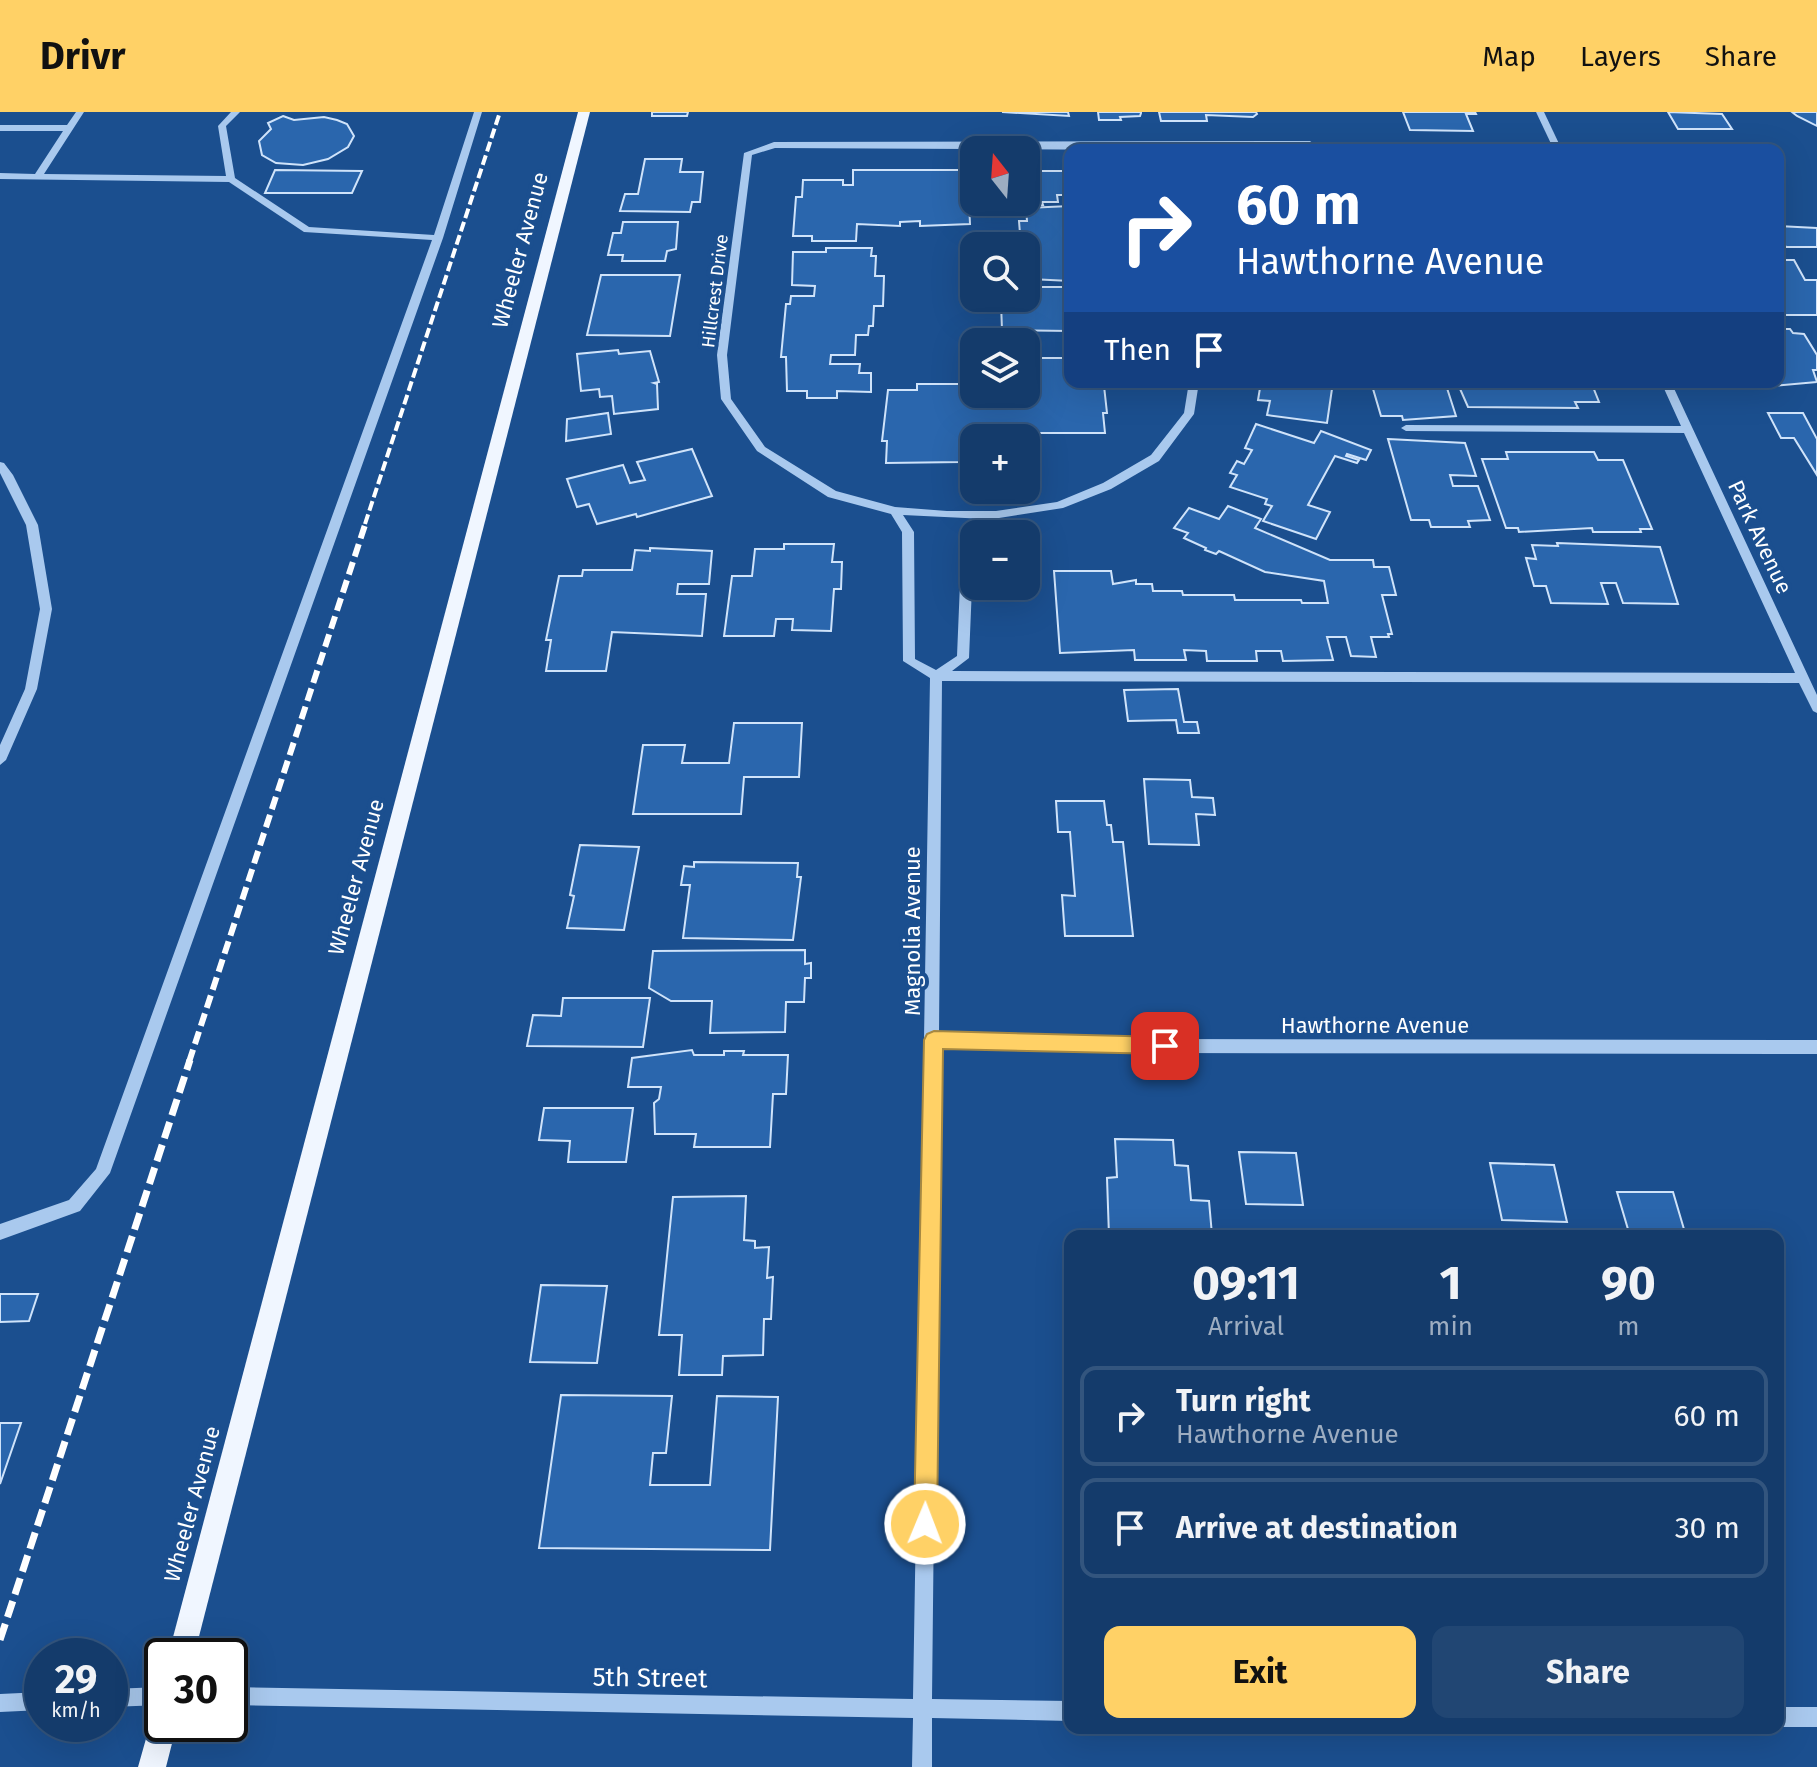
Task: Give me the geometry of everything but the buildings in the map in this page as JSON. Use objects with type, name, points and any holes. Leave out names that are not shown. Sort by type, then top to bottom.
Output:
[{"type":"main road","name":"Wheeler Avenue","points":[[186,1638],[584,112]]},
{"type":"main road","points":[[152,1767],[158,1742]]},
{"type":"street","points":[[37,177],[80,112]]},
{"type":"street","points":[[231,179],[222,126],[236,112]]},
{"type":"street","points":[[0,1232],[74,1206],[102,1173],[438,238],[478,112]]},
{"type":"street","points":[[1540,112],[1555,144]]},
{"type":"street","points":[[0,128],[70,128]]},
{"type":"street","name":"Hillcrest Drive","points":[[1064,147],[774,145],[748,153],[722,355],[726,399],[761,449],[832,494],[895,511],[996,515],[1059,505],[1107,486],[1155,458],[1189,414],[1193,388]]},
{"type":"street","points":[[0,176],[231,179],[307,230],[438,238]]},
{"type":"street","name":"Park Avenue","points":[[1669,388],[1817,708]]},
{"type":"street","points":[[1406,428],[1688,430]]},
{"type":"street","points":[[0,466],[8,475],[32,525],[46,609],[31,689],[0,760]]},
{"type":"street","points":[[895,511],[908,532],[909,661],[936,676],[1802,678]]},
{"type":"street","points":[[992,520],[996,515]]},
{"type":"street","points":[[936,676],[963,658],[965,600]]},
{"type":"street","name":"Magnolia Avenue","points":[[922,1767],[934,1040],[936,676]]},
{"type":"street","name":"Hawthorne Avenue","points":[[934,1040],[1165,1046],[1817,1047]]},
{"type":"street","name":"5th Street","points":[[248,1696],[1064,1711]]},
{"type":"street","points":[[0,1703],[24,1702]]},
{"type":"street","points":[[1784,1717],[1817,1717]]},
{"type":"railway","points":[[365,524],[500,112]]},
{"type":"railway","points":[[189,1062],[366,522]]},
{"type":"railway","points":[[0,1640],[190,1060]]},
{"type":"route","points":[[925,1524],[934,1040],[1165,1046]]}]
